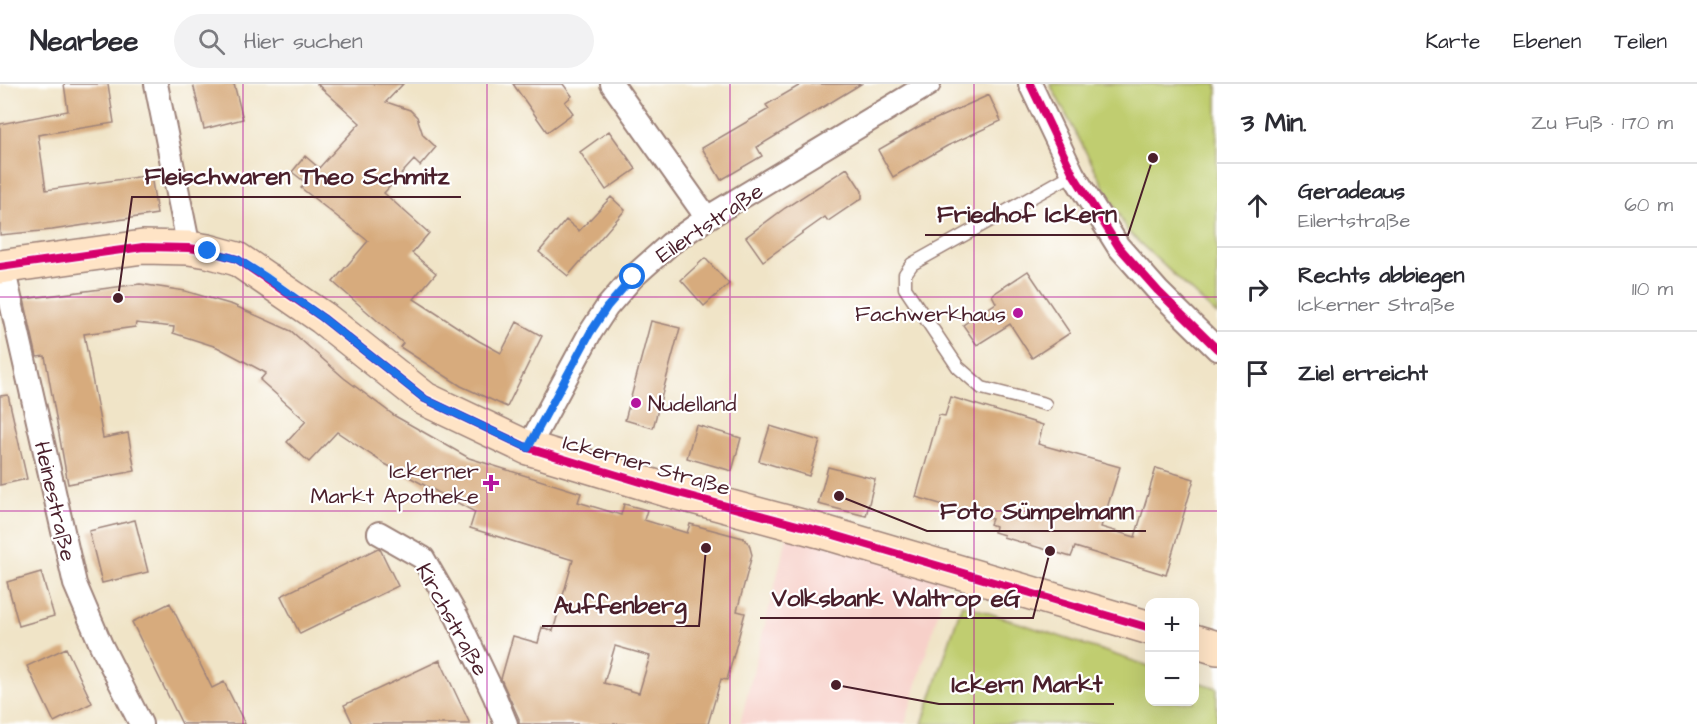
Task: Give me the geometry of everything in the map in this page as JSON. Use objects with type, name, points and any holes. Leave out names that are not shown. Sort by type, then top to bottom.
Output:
[{"type":"main road","name":"Ickerner Straße","points":[[2,267],[143,247],[189,248],[237,259],[323,318],[425,399],[528,448],[1145,627]]},
{"type":"main road","points":[[1199,643],[1217,648]]},
{"type":"street","points":[[156,84],[189,248]]},
{"type":"street","points":[[612,84],[707,218]]},
{"type":"street","name":"Eilertstraße","points":[[528,448],[590,333],[607,307],[633,277],[670,244],[707,218],[929,84]]},
{"type":"street","points":[[1030,84],[1073,174],[1118,246],[1158,291],[1217,350]]},
{"type":"street","name":"Heinestraße","points":[[2,267],[75,584],[101,645],[141,724]]},
{"type":"street","name":"Kirchstraße","points":[[379,533],[423,558],[457,617],[506,724]]},
{"type":"lane","points":[[1044,404],[982,388],[958,367],[905,288],[905,274],[912,264],[1073,174]]},
{"type":"shaded area","points":[[788,533],[948,579],[905,724],[740,724]]},
{"type":"green space","points":[[1050,84],[1217,84],[1217,315],[1128,232]]},
{"type":"green space","points":[[962,604],[1145,665],[1145,706],[1199,706],[1199,682],[1217,688],[1217,724],[922,724]]},
{"type":"building","points":[[64,84],[108,84],[114,123],[38,135],[46,190],[151,175],[157,214],[52,230],[0,235],[0,124],[68,111]]},
{"type":"building","points":[[193,84],[234,84],[243,119],[204,129]]},
{"type":"building","points":[[317,84],[403,84],[386,102],[410,110],[417,117],[423,135],[436,147],[420,166],[414,160],[384,193],[429,233],[412,253],[436,273],[414,299],[501,353],[517,322],[542,336],[507,407],[461,386],[400,347],[403,343],[333,282],[368,241],[301,188],[306,183],[292,172],[305,156],[319,168],[360,123]]},
{"type":"building","points":[[513,84],[563,84],[572,96],[565,102],[573,113],[547,132]]},
{"type":"building","points":[[802,84],[861,84],[757,147],[762,156],[721,180],[702,148],[769,109],[766,105]]},
{"type":"building","points":[[989,95],[1001,121],[947,146],[893,177],[878,150],[918,127]]},
{"type":"building","points":[[609,131],[636,169],[606,190],[580,152]]},
{"type":"building","points":[[847,168],[862,191],[862,198],[828,221],[825,217],[763,261],[746,237],[785,208]]},
{"type":"building","points":[[611,197],[625,210],[568,276],[539,252],[566,220],[579,231]]},
{"type":"building","points":[[705,258],[729,284],[704,306],[681,280]]},
{"type":"building","name":"Fachwerkhaus","points":[[1028,271],[1070,333],[1032,358],[1010,324],[977,345],[963,325],[996,303],[992,295]]},
{"type":"building","points":[[140,284],[185,291],[233,305],[291,331],[344,378],[395,416],[469,458],[581,493],[578,502],[621,515],[624,504],[647,510],[644,520],[687,533],[690,524],[743,538],[749,544],[752,555],[737,611],[745,613],[727,680],[721,679],[708,724],[519,724],[519,719],[501,679],[513,636],[538,643],[542,627],[553,631],[573,560],[470,528],[475,512],[385,464],[337,432],[309,462],[287,442],[306,421],[260,380],[266,373],[217,347],[173,333],[174,327],[136,323],[135,327],[84,334],[103,438],[128,433],[135,471],[68,484],[45,356],[37,357],[24,299]],"holes":[[[615,646],[650,656],[639,693],[604,683]]]},
{"type":"building","points":[[651,321],[680,328],[653,428],[625,420]]},
{"type":"building","points":[[8,395],[27,479],[0,485],[0,396]]},
{"type":"building","points":[[951,397],[1043,425],[1038,444],[1120,467],[1101,527],[1135,537],[1156,468],[1194,479],[1166,575],[1075,547],[1071,557],[1003,537],[1004,535],[994,532],[995,526],[990,524],[992,519],[916,497],[939,415],[945,416]]},
{"type":"building","points":[[696,425],[741,438],[732,471],[687,458]]},
{"type":"building","points":[[770,426],[820,441],[809,476],[759,461]]},
{"type":"building","points":[[828,467],[875,479],[866,516],[818,504]]},
{"type":"building","points":[[135,520],[148,572],[102,583],[89,531]]},
{"type":"building","points":[[378,548],[398,586],[300,634],[281,596]]},
{"type":"building","points":[[41,572],[54,616],[19,626],[7,582]]},
{"type":"building","points":[[170,603],[212,688],[224,682],[245,724],[182,724],[132,622]]},
{"type":"building","points":[[66,648],[92,703],[54,722],[27,666]]},
{"type":"building","points":[[440,660],[470,724],[353,724],[344,705]]},
{"type":"cycle path","points":[[1030,84],[1073,174],[1118,246],[1158,291],[1217,349]]},
{"type":"cycle path","points":[[0,267],[143,247],[189,248],[237,259],[323,318],[425,399],[528,448],[1145,627]]},
{"type":"place","name":"Friedhof Ickern","points":[[1153,158]]},
{"type":"place","name":"Fleischwaren Theo Schmitz","points":[[118,298]]},
{"type":"place","name":"Fachwerkhaus","points":[[1018,313]]},
{"type":"place","name":"Nudelland","points":[[636,403]]},
{"type":"place","name":"Ickerner Markt Apotheke","points":[[491,483]]},
{"type":"place","name":"Foto Sümpelmann","points":[[839,496]]},
{"type":"place","name":"Auffenberg","points":[[706,548]]},
{"type":"place","name":"Volksbank Waltrop eG","points":[[1050,551]]},
{"type":"place","name":"Ickern Markt","points":[[836,685]]},
{"type":"route","points":[[208,251],[237,259],[267,278],[323,318],[425,399],[528,448],[590,333],[607,307],[633,277]]}]
